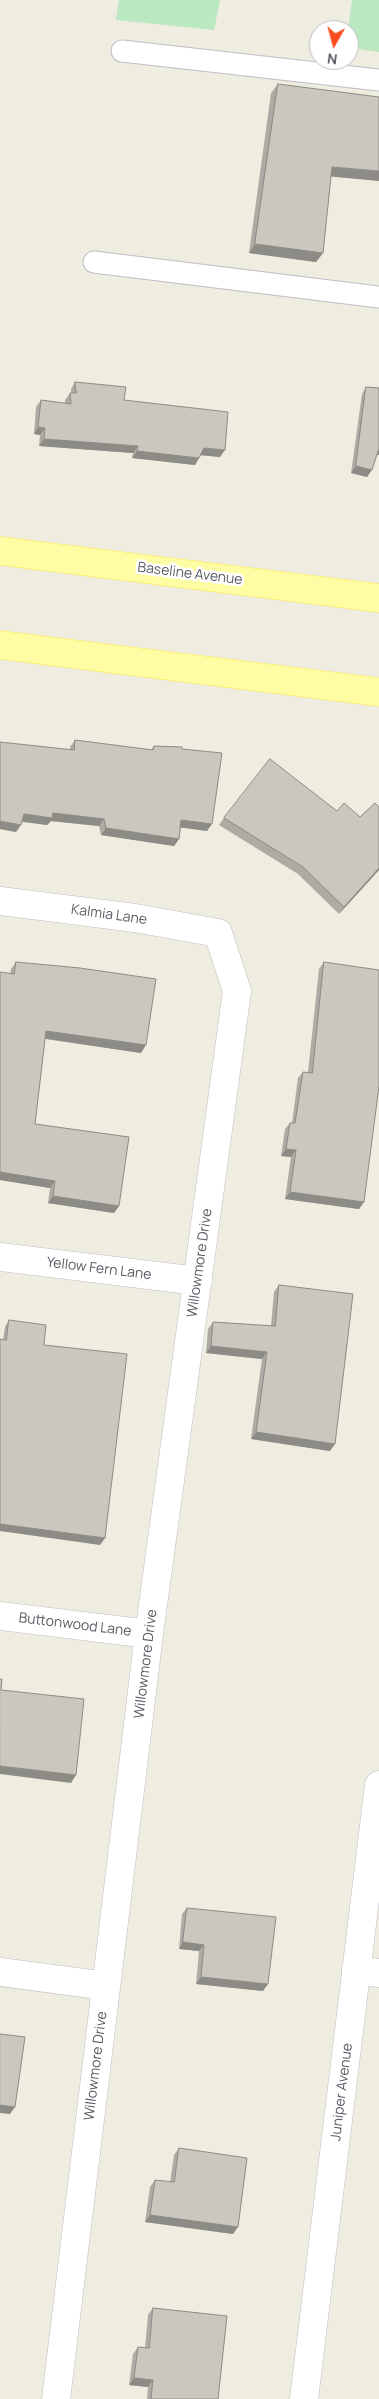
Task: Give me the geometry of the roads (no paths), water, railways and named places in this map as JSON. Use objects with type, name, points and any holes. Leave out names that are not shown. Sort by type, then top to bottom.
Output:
[{"type":"main road","name":"Baseline Avenue","points":[[0,551],[379,598]]},
{"type":"main road","points":[[0,645],[379,692]]},
{"type":"street","name":"Kalmia Lane","points":[[0,901],[136,918],[218,933]]},
{"type":"street","name":"Willowmore Drive","points":[[56,2399],[149,1634],[237,990],[218,933]]},
{"type":"street","name":"Yellow Fern Lane","points":[[0,1257],[198,1281]]},
{"type":"street","name":"Buttonwood Lane","points":[[0,1616],[149,1634]]},
{"type":"street","name":"Juniper Avenue","points":[[304,2399],[368,1971],[379,1785]]},
{"type":"street","points":[[0,1972],[106,1986]]},
{"type":"lane","points":[[122,51],[379,80]]},
{"type":"lane","points":[[94,262],[379,297]]}]
